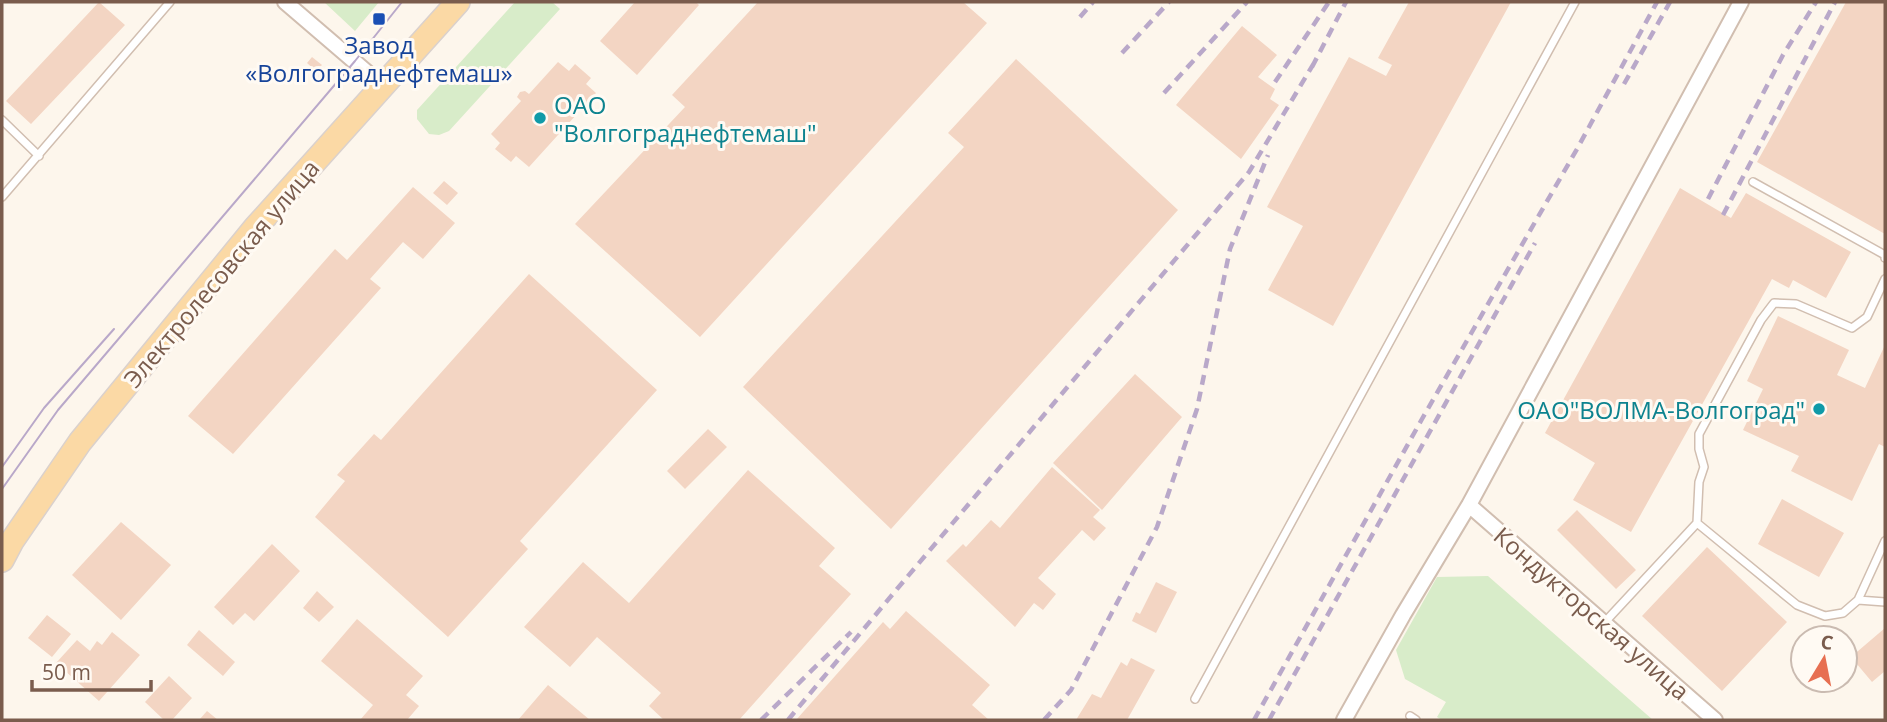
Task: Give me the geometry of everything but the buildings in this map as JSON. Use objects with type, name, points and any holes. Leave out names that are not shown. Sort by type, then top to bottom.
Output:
[{"type":"main road","name":"Электролесовская улица","points":[[2,560],[12,541],[80,442],[255,228],[458,2]]},
{"type":"street","points":[[285,2],[383,86]]},
{"type":"street","points":[[1344,720],[1469,505],[1741,2]]},
{"type":"street","name":"Кондукторская улица","points":[[1469,505],[1715,720]]},
{"type":"lane","points":[[2,197],[170,2]]},
{"type":"lane","points":[[1195,699],[1575,2]]},
{"type":"lane","points":[[2,120],[39,156]]},
{"type":"lane","points":[[1753,183],[1885,258]]},
{"type":"lane","points":[[1604,623],[1697,523],[1699,482],[1704,467],[1699,449],[1699,434],[1761,320],[1774,303],[1796,304],[1852,328],[1867,317],[1885,279]]},
{"type":"lane","points":[[1697,523],[1797,605],[1825,616],[1843,613],[1858,600],[1885,541]]},
{"type":"lane","points":[[1858,600],[1885,602]]},
{"type":"green space","points":[[324,2],[379,2],[355,31]]},
{"type":"green space","points":[[515,2],[552,2],[560,9],[449,131],[439,135],[429,134],[417,119],[417,110]]},
{"type":"green space","points":[[1488,576],[1653,720],[1442,720],[1437,717],[1446,702],[1405,679],[1396,650],[1437,577]]},
{"type":"tram line","points":[[2,489],[58,410],[402,2]]},
{"type":"tram line","points":[[2,467],[44,408],[114,329]]},
{"type":"railway","points":[[1080,17],[1093,2]]},
{"type":"railway","points":[[1122,53],[1169,2]]},
{"type":"railway","points":[[1164,93],[1247,2]]},
{"type":"railway","points":[[1275,82],[1329,2]]},
{"type":"railway","points":[[1312,67],[1346,2]]},
{"type":"railway","points":[[1254,720],[1577,149],[1657,2]]},
{"type":"railway","points":[[1624,84],[1670,2]]},
{"type":"railway","points":[[1708,199],[1783,55],[1816,2]]},
{"type":"railway","points":[[1723,215],[1835,2]]},
{"type":"railway","points":[[788,720],[1249,172],[1317,58]]},
{"type":"railway","points":[[1044,720],[1071,690],[1157,527],[1197,409],[1230,249],[1268,155]]},
{"type":"railway","points":[[1269,720],[1535,243]]},
{"type":"railway","points":[[761,720],[851,632]]},
{"type":"place","name":"Завод «Волгограднефтемаш»","points":[[379,19]]},
{"type":"place","name":"ОАО \"Волгограднефтемаш\"","points":[[540,118]]},
{"type":"place","name":"ОАО\"ВОЛМА-Волгоград\"","points":[[1819,409]]}]
